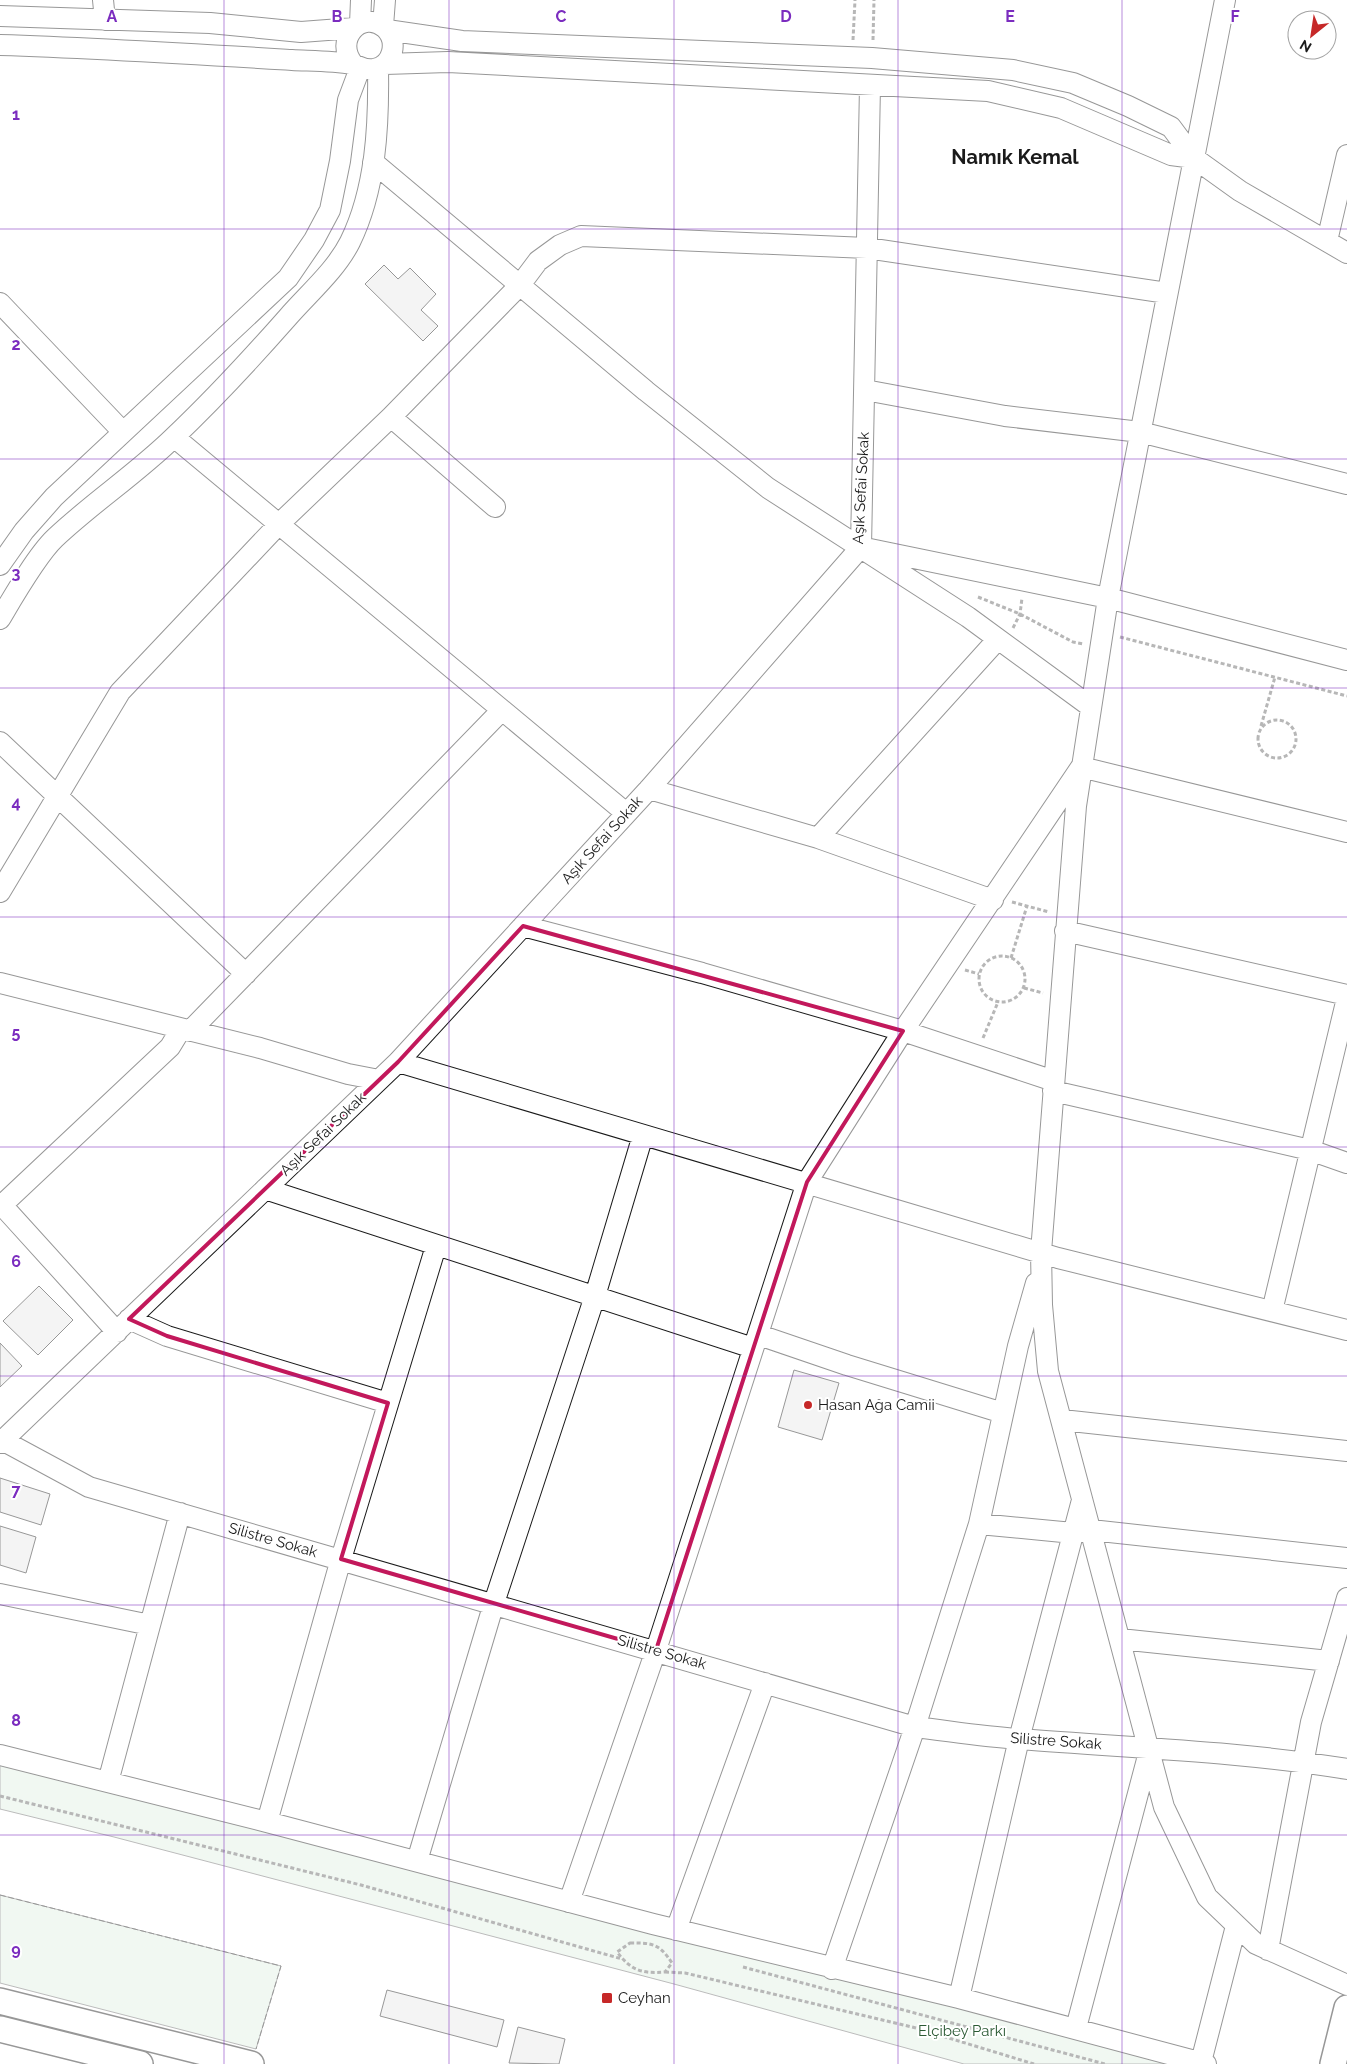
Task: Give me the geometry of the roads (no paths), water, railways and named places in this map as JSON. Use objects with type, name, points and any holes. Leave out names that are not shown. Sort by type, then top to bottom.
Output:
[{"type":"main road","points":[[0,2001],[251,2064]]},
{"type":"main road","points":[[1333,2064],[1347,2008]]},
{"type":"main road","points":[[0,2029],[101,2059],[140,2064]]},
{"type":"street","points":[[0,619],[54,539],[121,485],[174,437],[269,338],[339,259],[350,243],[360,217],[373,162],[378,105],[370,66],[347,53],[345,46],[346,40],[357,26],[361,0]]},
{"type":"street","points":[[2,556],[54,497],[288,278],[314,240],[330,210],[340,161],[348,100],[370,66],[392,51],[393,44],[385,28],[385,0]]},
{"type":"street","points":[[959,1998],[1019,1739],[1082,1532],[1082,1497],[1048,1371],[1041,1258],[1076,806],[1108,598],[1225,0]]},
{"type":"street","points":[[0,16],[104,10],[301,32],[357,26],[372,22],[385,28],[462,41],[862,58],[1013,70],[1073,84],[1128,106],[1171,127],[1194,158],[1240,191],[1347,253]]},
{"type":"street","points":[[0,45],[85,48],[370,66],[448,62],[988,91],[1061,108],[1171,155],[1194,158]]},
{"type":"street","name":"Aşık Sefai Sokak","points":[[1,1441],[398,1062],[649,789],[861,547],[870,86]]},
{"type":"street","points":[[1327,241],[1347,155]]},
{"type":"street","points":[[373,162],[646,391],[768,488],[968,617],[1091,707]]},
{"type":"street","points":[[0,892],[120,692],[279,524],[391,417],[520,286],[533,266],[550,251],[580,236],[867,248],[1167,293]]},
{"type":"street","points":[[0,303],[123,432]]},
{"type":"street","points":[[865,390],[1005,416],[1140,432],[1347,484]]},
{"type":"street","points":[[391,417],[494,506]]},
{"type":"street","points":[[174,437],[626,813]]},
{"type":"street","points":[[861,547],[980,570],[1108,598],[1347,660]]},
{"type":"street","points":[[818,838],[998,639]]},
{"type":"street","points":[[388,1403],[167,1336],[123,1325],[1,1204],[246,974],[502,710]]},
{"type":"street","points":[[0,742],[246,974]]},
{"type":"street","points":[[1081,768],[1347,832]]},
{"type":"street","points":[[569,1902],[656,1650],[807,1182],[903,1031],[1081,768]]},
{"type":"street","points":[[649,789],[818,838],[994,898]]},
{"type":"street","points":[[1066,924],[1347,996],[1272,1311]]},
{"type":"street","points":[[523,926],[702,973],[903,1031],[976,1055],[1054,1086],[1310,1150],[1347,1163]]},
{"type":"street","points":[[0,983],[186,1030],[348,1074],[380,1080]]},
{"type":"street","points":[[398,1062],[807,1182],[1041,1258],[1347,1330]]},
{"type":"street","points":[[417,1861],[494,1603],[595,1296],[643,1134]]},
{"type":"street","points":[[265,1189],[595,1296],[756,1342],[847,1365],[1003,1413]]},
{"type":"street","points":[[267,1822],[341,1559],[436,1246]]},
{"type":"street","points":[[832,1968],[914,1727],[979,1524],[1018,1346],[1041,1258]]},
{"type":"street","points":[[1062,1420],[1347,1451]]},
{"type":"street","name":"Silistre Sokak","points":[[1,1441],[89,1487],[656,1650],[914,1727],[1019,1739],[1150,1748],[1303,1762],[1347,1769]]},
{"type":"street","points":[[108,1782],[180,1513]]},
{"type":"street","points":[[979,1524],[1082,1532],[1347,1558]]},
{"type":"street","points":[[1082,1532],[1120,1639],[1164,1807],[1207,1897],[1256,1944],[1347,1985]]},
{"type":"street","points":[[0,1594],[150,1625]]},
{"type":"street","points":[[1268,1950],[1311,1722],[1347,1598]]},
{"type":"street","points":[[1120,1639],[1329,1661]]},
{"type":"street","points":[[676,1930],[765,1683]]},
{"type":"street","points":[[1076,2028],[1150,1748]]},
{"type":"street","points":[[0,1755],[267,1822],[676,1930],[959,1998],[1204,2063],[1236,1926]]},
{"type":"place","name":"Hasan Ağa Camii","points":[[808,1405]]},
{"type":"place","name":"Ceyhan","points":[[607,1998]]},
{"type":"district","name":"Namık Kemal","points":[[1015,157]]},
{"type":"park label","name":"Elçibey Parkı","points":[[962,2031]]}]
